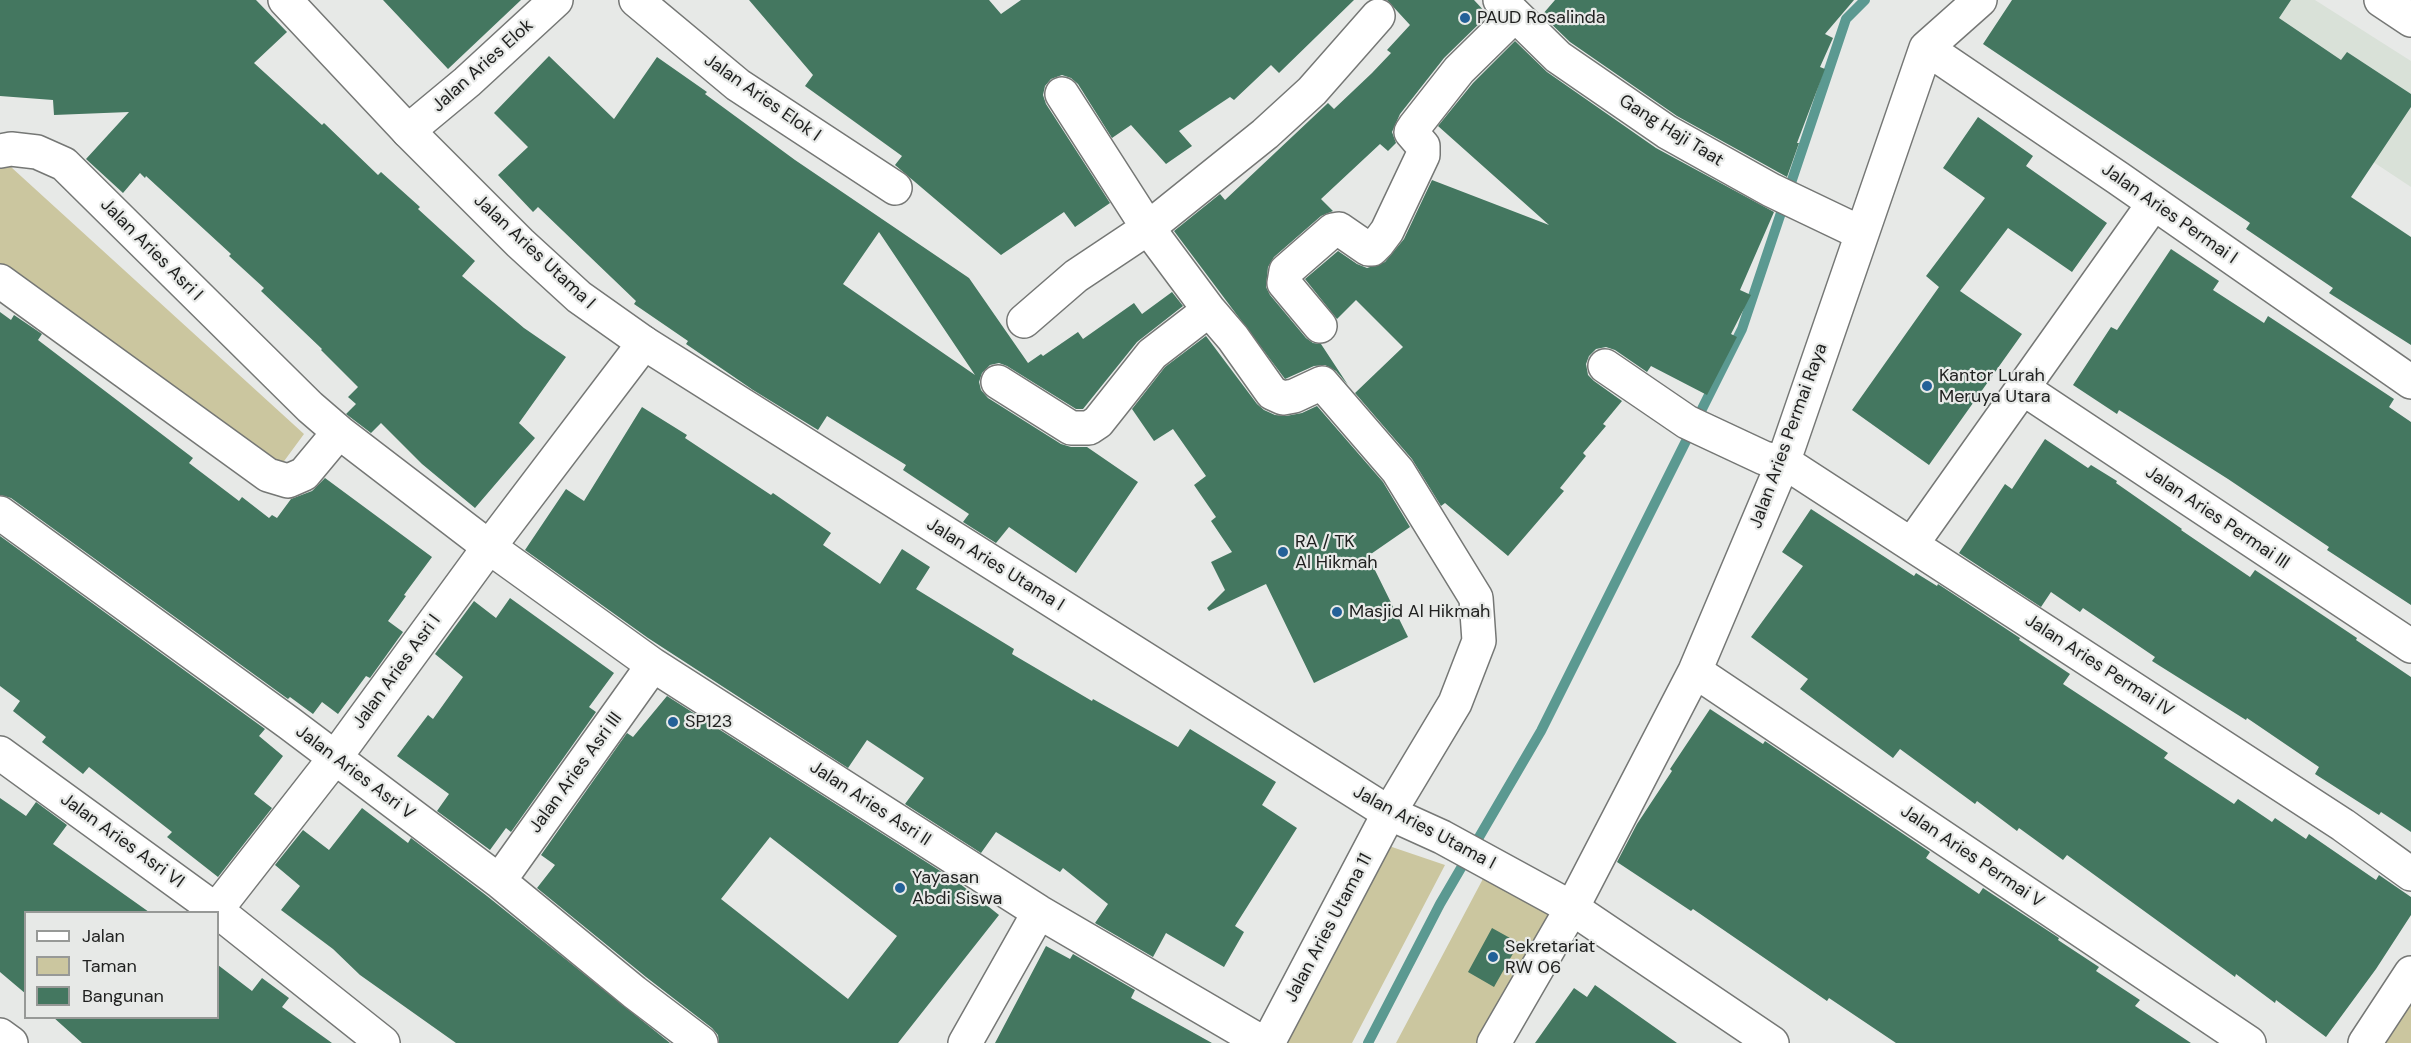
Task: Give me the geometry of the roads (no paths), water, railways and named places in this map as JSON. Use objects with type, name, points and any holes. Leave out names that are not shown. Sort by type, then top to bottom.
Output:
[{"type":"street","name":"Jalan Aries Utama I","points":[[285,0],[408,131],[520,243],[579,297],[644,343],[1389,813],[1442,837],[1572,908],[1772,1043]]},
{"type":"street","name":"Jalan Aries Elok","points":[[408,131],[556,0]]},
{"type":"street","name":"Jalan Aries Elok I","points":[[636,0],[738,85],[895,188]]},
{"type":"street","name":"Jalan Aries Permai Raya","points":[[1494,1043],[1572,908],[1695,671],[1773,461],[1847,226],[1926,48],[1980,0]]},
{"type":"street","points":[[2381,0],[2411,20]]},
{"type":"street","points":[[1320,326],[1284,283],[1286,271],[1333,230],[1339,229],[1368,249],[1372,249],[1378,243],[1387,231],[1423,155],[1423,146],[1411,132],[1414,126],[1507,7]]},
{"type":"street","name":"Gang Haji Taat","points":[[1507,7],[1558,57],[1667,132],[1771,190],[1847,226]]},
{"type":"street","points":[[1024,321],[1076,276],[1149,228],[1265,134],[1311,91],[1378,16]]},
{"type":"street","name":"Jalan Aries Permai I","points":[[1926,48],[2411,382]]},
{"type":"street","points":[[998,382],[1071,428],[1089,428],[1098,422],[1152,354],[1209,310],[1149,228],[1062,94]]},
{"type":"street","name":"Jalan Aries Asri I","points":[[0,151],[11,149],[37,152],[64,164],[310,407],[339,432],[489,547]]},
{"type":"street","points":[[1912,544],[2154,203]]},
{"type":"street","points":[[0,281],[268,475],[288,481],[304,474],[339,432]]},
{"type":"street","name":"Jalan Aries Utama 11","points":[[1209,310],[1233,338],[1272,393],[1283,398],[1294,396],[1322,383],[1398,471],[1476,598],[1479,641],[1455,703],[1389,813],[1268,1043]]},
{"type":"street","name":"Jalan Aries Asri I","points":[[216,910],[334,759],[489,547],[644,343]]},
{"type":"street","name":"Jalan Aries Permai IV","points":[[1605,366],[1687,422],[1773,461],[1912,544],[2343,825],[2411,874]]},
{"type":"street","name":"Jalan Aries Permai III","points":[[2024,389],[2411,646]]},
{"type":"street","name":"Jalan Aries Asri V","points":[[0,513],[290,723],[334,759],[499,881],[634,992],[701,1043]]},
{"type":"street","name":"Jalan Aries Asri II","points":[[489,547],[653,665],[1039,912],[1263,1043]]},
{"type":"street","name":"Jalan Aries Asri III","points":[[499,881],[653,665]]},
{"type":"street","name":"Jalan Aries Permai V","points":[[1695,671],[2249,1043]]},
{"type":"street","name":"Jalan Aries Asri VI","points":[[0,753],[216,910]]},
{"type":"street","name":"Jalan Aries Asri VI","points":[[219,912],[379,1042]]},
{"type":"street","points":[[965,1043],[1039,912]]},
{"type":"street","points":[[2365,1043],[2411,973]]},
{"type":"street","points":[[0,1035],[11,1043]]},
{"type":"waterway","points":[[1368,1043],[1440,904],[1541,731],[1742,329],[1846,19],[1865,0]]},
{"type":"place","name":"PAUD Rosalinda","points":[[1465,18]]},
{"type":"place","name":"Kantor Lurah Meruya Utara","points":[[1927,386]]},
{"type":"place","name":"RA / TK Al Hikmah","points":[[1283,552]]},
{"type":"place","name":"Masjid Al Hikmah","points":[[1337,612]]},
{"type":"place","name":"SP123","points":[[673,722]]},
{"type":"place","name":"Yayasan Abdi Siswa","points":[[900,888]]},
{"type":"place","name":"Sekretariat RW 06","points":[[1493,957]]}]
